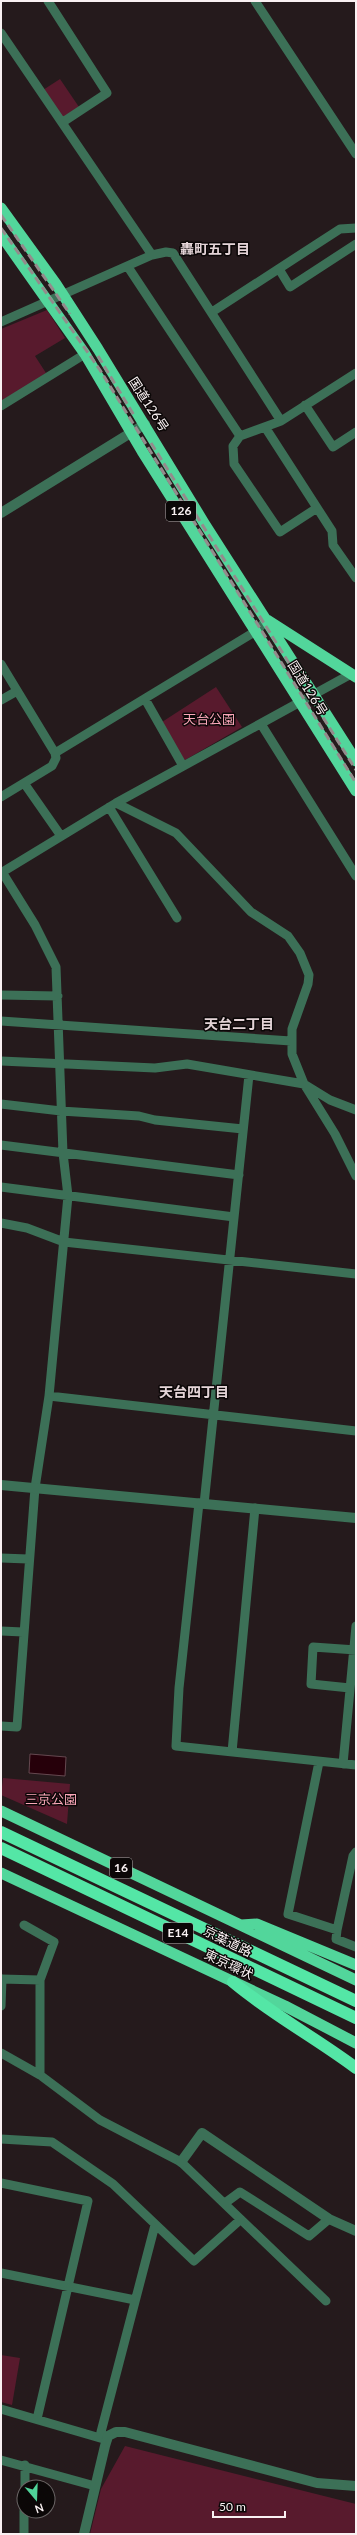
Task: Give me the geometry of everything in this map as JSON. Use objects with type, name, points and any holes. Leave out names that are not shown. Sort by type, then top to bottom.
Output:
[{"type":"highway","name":"国道126号","points":[[1,208],[62,296],[145,424],[356,761]]},
{"type":"highway","name":"国道126号","points":[[1,235],[50,302],[85,354],[236,600],[356,791]]},
{"type":"highway","name":"国道126号","points":[[236,600],[354,676]]},
{"type":"highway","name":"16","points":[[1,1810],[356,1980]]},
{"type":"highway","name":"京葉道路","points":[[1,1832],[356,2001]]},
{"type":"highway","name":"京葉道路","points":[[1,1848],[356,2018]]},
{"type":"highway","name":"東京環状","points":[[1,1873],[285,2006],[356,2043]]},
{"type":"highway","points":[[240,1925],[257,1924],[356,1965]]},
{"type":"highway","points":[[233,1982],[261,2006],[331,2049],[356,2068]]},
{"type":"street","points":[[48,1],[107,93],[63,122]]},
{"type":"street","points":[[255,1],[356,154]]},
{"type":"street","points":[[1,33],[63,122],[152,255]]},
{"type":"street","points":[[212,312],[340,229],[356,228]]},
{"type":"street","points":[[279,269],[290,287],[356,244]]},
{"type":"street","points":[[1,322],[50,302],[152,255],[166,252],[172,253],[212,312],[281,421]]},
{"type":"street","points":[[128,267],[240,436]]},
{"type":"street","points":[[1,406],[85,354]]},
{"type":"street","points":[[317,508],[280,532],[234,464],[233,446],[240,436],[281,421],[356,372]]},
{"type":"street","points":[[305,405],[333,447],[356,432]]},
{"type":"street","points":[[1,513],[145,424]]},
{"type":"street","points":[[265,427],[332,531],[333,545],[356,578]]},
{"type":"street","points":[[55,753],[256,631],[267,620]]},
{"type":"street","points":[[1,664],[55,753],[56,758],[52,766],[1,797]]},
{"type":"street","points":[[1,1726],[17,1727],[28,1559],[35,1488],[49,1396],[68,1196],[63,1153],[56,967],[35,925],[2,872],[112,805],[300,703],[354,676]]},
{"type":"street","points":[[1,700],[17,691]]},
{"type":"street","points":[[144,699],[183,766]]},
{"type":"street","points":[[261,724],[356,876]]},
{"type":"street","points":[[24,783],[61,836]]},
{"type":"street","points":[[112,805],[177,918]]},
{"type":"street","points":[[112,805],[176,834],[251,912],[288,936],[294,944],[306,966],[309,980],[306,993],[292,1029],[291,1041],[296,1068],[304,1084],[335,1134],[356,1176]]},
{"type":"street","points":[[1,995],[58,996]]},
{"type":"street","points":[[1,1021],[291,1041]]},
{"type":"street","points":[[1,1061],[154,1068],[187,1064],[304,1084],[330,1100],[356,1110]]},
{"type":"street","points":[[249,1075],[214,1415],[179,1688],[176,1746],[356,1765]]},
{"type":"street","points":[[1,1104],[62,1111],[139,1116],[155,1120],[244,1129]]},
{"type":"street","points":[[1,1145],[239,1175]]},
{"type":"street","points":[[1,1187],[234,1218]]},
{"type":"street","points":[[1,1223],[27,1228],[64,1242],[356,1274]]},
{"type":"street","points":[[49,1396],[356,1431]]},
{"type":"street","points":[[1,1485],[356,1518]]},
{"type":"street","points":[[232,1752],[255,1508]]},
{"type":"street","points":[[1,1558],[28,1559]]},
{"type":"street","points":[[343,1764],[355,1650],[356,1626]]},
{"type":"street","points":[[1,1631],[23,1632]]},
{"type":"street","points":[[350,1688],[311,1684],[313,1647],[355,1650]]},
{"type":"street","points":[[319,1762],[288,1914],[337,1930]]},
{"type":"street","points":[[356,1852],[353,1856],[336,1939],[356,1947]]},
{"type":"street","points":[[24,1925],[54,1942],[40,1980],[40,2075]]},
{"type":"street","points":[[1,2006],[1,1979],[40,1980]]},
{"type":"street","points":[[1,2053],[40,2075],[100,2120],[181,2162],[326,2301]]},
{"type":"street","points":[[181,2162],[202,2133],[329,2218],[356,2230]]},
{"type":"street","points":[[1,2140],[52,2142],[113,2184],[194,2261],[240,2220]]},
{"type":"street","points":[[1,2183],[88,2201],[37,2419]]},
{"type":"street","points":[[225,2203],[240,2192],[309,2236],[329,2218]]},
{"type":"street","points":[[107,2440],[101,2432],[155,2225]]},
{"type":"street","points":[[1,2273],[135,2300]]},
{"type":"street","points":[[1,2409],[107,2440]]},
{"type":"street","points":[[84,2534],[108,2436],[116,2432],[125,2432],[310,2481],[356,2486]]},
{"type":"street","points":[[1,2460],[25,2465],[95,2486]]},
{"type":"street","points":[[25,2465],[25,2479]]},
{"type":"street","points":[[24,2519],[24,2534]]},
{"type":"green space","points":[[60,79],[79,107],[62,118],[43,90]]},
{"type":"green space","points":[[47,310],[65,338],[35,356],[46,373],[1,403],[1,329]]},
{"type":"green space","name":"天台公園","points":[[216,687],[242,727],[185,760],[181,758],[162,722]]},
{"type":"green space","name":"三京公園","points":[[3,1778],[70,1784],[67,1824],[1,1795]]},
{"type":"green space","points":[[1,2355],[20,2358],[12,2405],[1,2402]]},
{"type":"green space","points":[[125,2446],[356,2504],[356,2534],[90,2534],[101,2489]]},
{"type":"shaded area","points":[[30,1754],[66,1757],[65,1776],[29,1773]]},
{"type":"railway","points":[[1,215],[70,314]]},
{"type":"railway","points":[[1,228],[100,370],[356,783]]},
{"type":"railway","points":[[98,356],[135,417]]},
{"type":"railway","points":[[151,443],[356,770]]},
{"type":"district","name":"轟町五丁目","points":[[215,249]]},
{"type":"district","name":"天台二丁目","points":[[239,1024]]},
{"type":"district","name":"天台四丁目","points":[[194,1392]]}]
